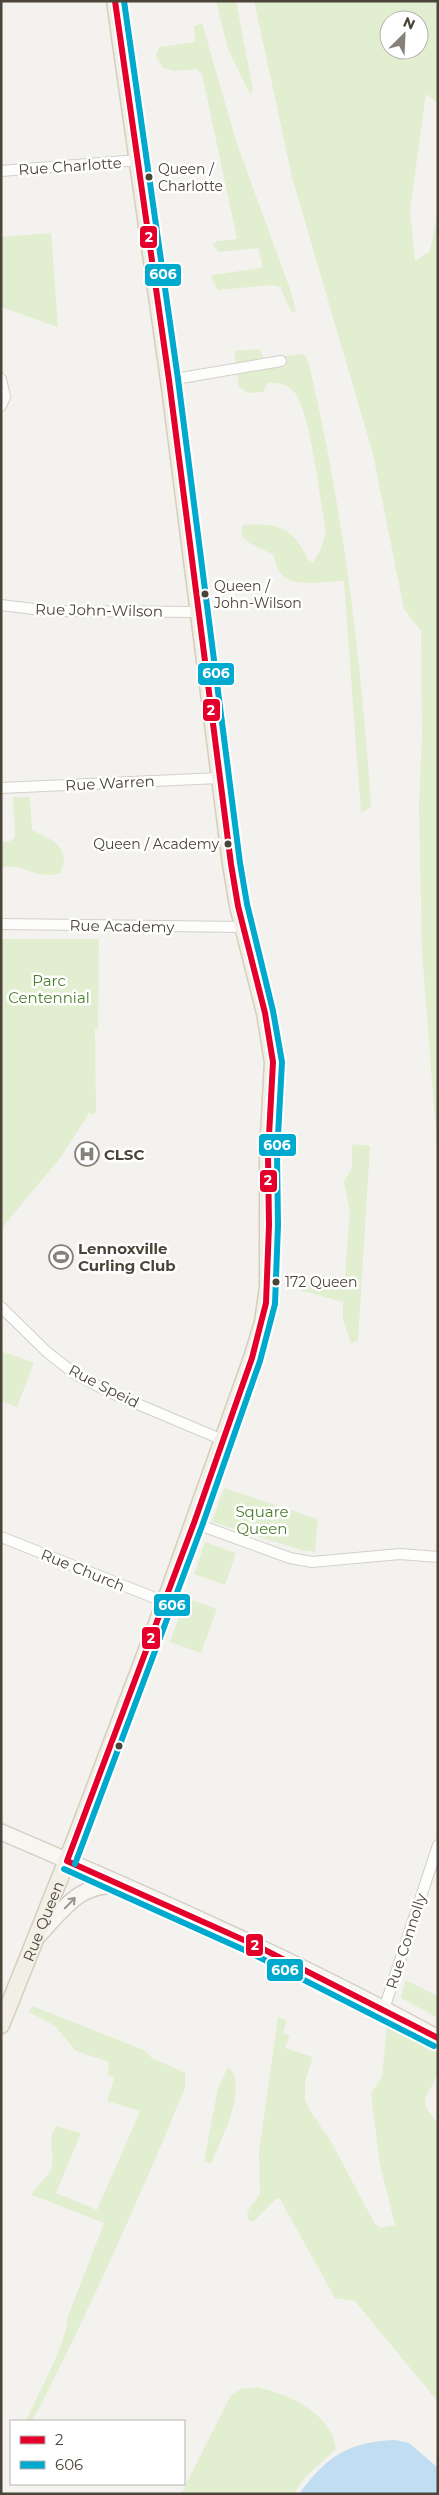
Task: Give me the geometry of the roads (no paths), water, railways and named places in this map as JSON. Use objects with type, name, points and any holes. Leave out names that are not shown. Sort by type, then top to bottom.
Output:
[{"type":"main road","name":"Rue Queen","points":[[1,2025],[67,1861],[194,1524],[258,1338],[268,1287],[268,1154],[273,1062],[265,1013],[243,927],[231,864],[169,380],[116,1]]},
{"type":"main road","points":[[1,1832],[132,1887],[253,1943],[438,2038]]},
{"type":"main road","points":[[36,1938],[83,1892],[104,1885],[132,1887]]},
{"type":"street","name":"Rue Charlotte","points":[[1,171],[138,160]]},
{"type":"street","points":[[169,380],[281,361]]},
{"type":"street","points":[[1,379],[5,396],[1,406]]},
{"type":"street","name":"Rue John-Wilson","points":[[1,604],[50,611],[198,612]]},
{"type":"street","name":"Rue Warren","points":[[1,788],[219,778]]},
{"type":"street","name":"Rue Academy","points":[[1,924],[243,927]]},
{"type":"street","name":"Rue Speid","points":[[1,1307],[47,1352],[75,1374],[110,1392],[223,1440]]},
{"type":"street","points":[[194,1524],[290,1558],[312,1562],[400,1554],[438,1557]]},
{"type":"street","name":"Rue Church","points":[[1,1537],[165,1602]]},
{"type":"street","name":"Rue Connolly","points":[[384,2009],[438,1845]]},
{"type":"water","points":[[395,2440],[409,2443],[438,2468],[438,2494],[299,2494],[319,2470],[340,2453],[364,2444]]},
{"type":"place","name":"Queen / Charlotte","points":[[149,177]]},
{"type":"place","name":"Queen / John-Wilson","points":[[205,594]]},
{"type":"place","name":"Queen / Academy","points":[[228,844]]},
{"type":"place","name":"CLSC","points":[[87,1154]]},
{"type":"place","name":"Lennoxville Curling Club","points":[[61,1257]]},
{"type":"place","name":"172 Queen","points":[[276,1282]]},
{"type":"park label","name":"Parc Centennial","points":[[49,988]]},
{"type":"park label","name":"Square Queen","points":[[262,1520]]}]
